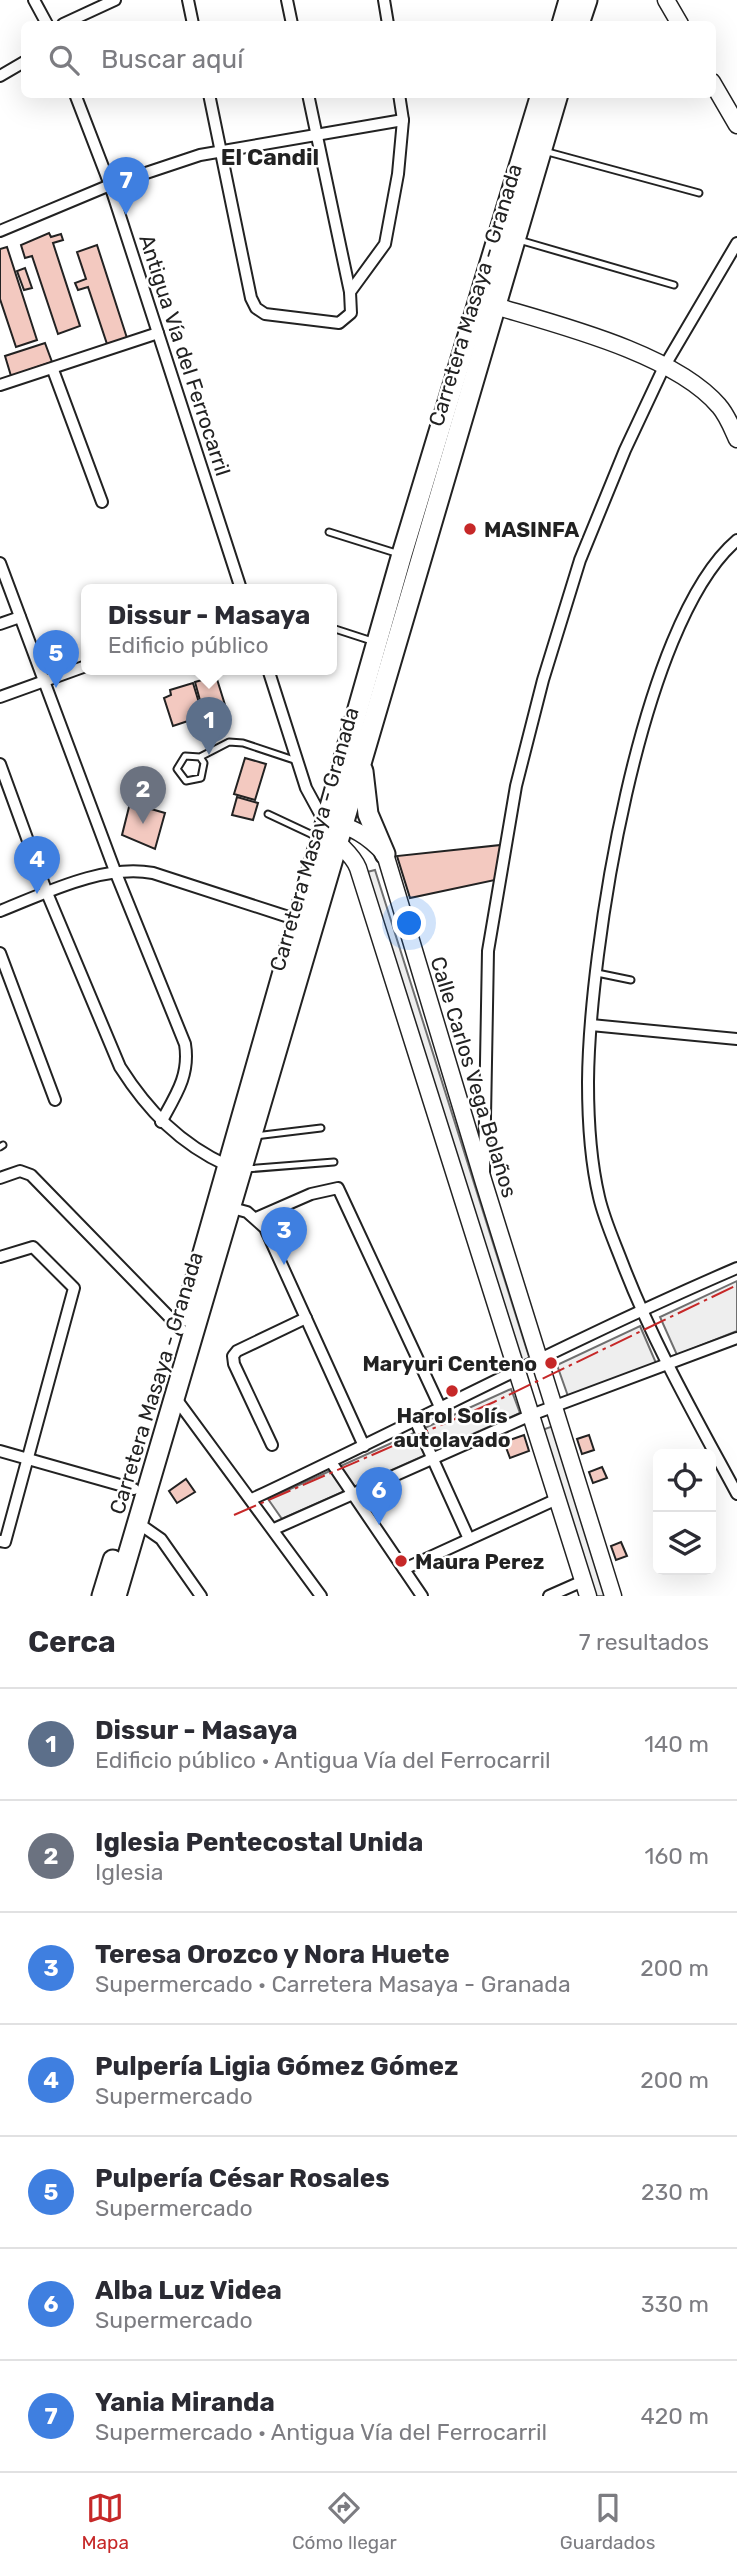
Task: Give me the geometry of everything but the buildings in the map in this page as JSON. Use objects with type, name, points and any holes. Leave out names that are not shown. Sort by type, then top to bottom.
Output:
[{"type":"highway","points":[[563,21],[569,0]]},
{"type":"highway","points":[[580,21],[587,0]]},
{"type":"highway","name":"Carretera Masaya - Granada","points":[[102,1596],[181,1329],[236,1167],[333,834],[402,554],[540,98]]},
{"type":"highway","name":"Carretera Masaya - Granada","points":[[333,834],[363,753],[557,98]]},
{"type":"highway","points":[[363,753],[363,789],[368,814],[385,854]]},
{"type":"highway","name":"Carretera Masaya - Granada","points":[[116,1596],[232,1208],[236,1167],[252,1136],[306,923]]},
{"type":"street","points":[[34,0],[45,21]]},
{"type":"street","points":[[70,21],[115,0]]},
{"type":"street","points":[[188,0],[193,21]]},
{"type":"street","points":[[286,0],[291,21]]},
{"type":"street","points":[[384,0],[388,21]]},
{"type":"street","points":[[666,0],[678,21]]},
{"type":"street","points":[[0,76],[21,64]]},
{"type":"street","points":[[716,89],[737,125]]},
{"type":"street","name":"Antigua Vía del Ferrocarril","points":[[77,98],[110,185],[239,584]]},
{"type":"street","points":[[210,98],[251,298],[256,309],[265,314],[339,323],[351,313],[350,292],[309,98]]},
{"type":"street","points":[[350,292],[385,244],[398,174],[404,120],[400,98]]},
{"type":"street","points":[[0,231],[110,185],[200,155],[404,120]]},
{"type":"street","points":[[484,1183],[488,951],[516,786],[542,680],[580,560],[625,450],[664,367],[737,243]]},
{"type":"street","points":[[495,306],[590,335],[664,367],[718,405],[737,439]]},
{"type":"street","points":[[0,385],[53,370],[158,333]]},
{"type":"street","points":[[53,370],[102,502]]},
{"type":"street","points":[[737,540],[725,551],[702,582],[670,647],[638,746],[618,834],[597,973],[588,1081],[594,1175],[608,1225],[640,1310],[737,1494]]},
{"type":"street","points":[[0,564],[116,871],[185,1044],[188,1063],[184,1079],[161,1122]]},
{"type":"street","points":[[0,624],[20,617]]},
{"type":"street","points":[[0,697],[81,668]]},
{"type":"street","points":[[270,675],[306,788],[333,834],[351,852],[358,868],[585,1589],[549,1596]]},
{"type":"street","points":[[0,764],[47,892],[120,1067],[161,1122],[200,1153],[236,1167]]},
{"type":"street","points":[[333,834],[372,840],[385,854]]},
{"type":"street","name":"Calle Carlos Vega Bolaños","points":[[385,854],[484,1183],[614,1596]]},
{"type":"street","points":[[0,911],[47,892],[131,869],[153,873],[306,923]]},
{"type":"street","points":[[0,953],[55,1100]]},
{"type":"street","points":[[591,1025],[737,1039]]},
{"type":"street","points":[[0,1178],[20,1171],[31,1175],[181,1329]]},
{"type":"street","points":[[256,1218],[311,1194],[338,1188],[441,1409]]},
{"type":"street","points":[[232,1208],[256,1218],[265,1228],[364,1446]]},
{"type":"street","points":[[0,1257],[33,1247],[74,1288],[5,1542],[0,1541]]},
{"type":"street","points":[[252,1499],[416,1422],[640,1310],[737,1268]]},
{"type":"street","points":[[272,1445],[234,1364],[233,1356],[237,1351],[306,1318]]},
{"type":"street","points":[[274,1529],[531,1415],[737,1338]]},
{"type":"street","points":[[174,1396],[321,1596]]},
{"type":"street","points":[[416,1422],[469,1539]]},
{"type":"street","points":[[0,1451],[134,1489]]},
{"type":"street","points":[[331,1462],[422,1596]]},
{"type":"street","points":[[404,1569],[557,1499]]},
{"type":"street","points":[[138,1523],[161,1539],[201,1596]]},
{"type":"lane","points":[[541,151],[699,193]]},
{"type":"lane","points":[[516,239],[674,285]]},
{"type":"lane","points":[[329,532],[402,554]]},
{"type":"lane","points":[[337,630],[379,643]]},
{"type":"lane","points":[[200,757],[204,763],[201,778],[186,781],[180,776],[179,761],[184,755],[200,757],[229,742],[243,743],[297,761]]},
{"type":"lane","points":[[268,814],[333,834]]},
{"type":"lane","points":[[597,973],[631,980]]},
{"type":"lane","points":[[252,1136],[321,1128]]},
{"type":"lane","points":[[236,1167],[334,1162]]},
{"type":"shaded area","points":[[375,870],[530,1360],[518,1363],[367,872]]},
{"type":"shaded area","points":[[737,1281],[737,1331],[677,1355],[660,1317]]},
{"type":"shaded area","points":[[640,1326],[656,1363],[569,1399],[557,1365]]},
{"type":"shaded area","points":[[511,1389],[520,1413],[282,1519],[268,1499]]},
{"type":"shaded area","points":[[556,1425],[611,1596],[596,1596],[542,1430]]},
{"type":"power","points":[[234,1515],[494,1402],[737,1285]]},
{"type":"place","name":"Yania Miranda","points":[[126,215]]},
{"type":"place","name":"MASINFA","points":[[470,529]]},
{"type":"place","name":"Pulpería César Rosales","points":[[56,688]]},
{"type":"place","name":"Dissur - Masaya","points":[[209,755]]},
{"type":"place","name":"Iglesia Pentecostal Unida","points":[[143,824]]},
{"type":"place","name":"Pulpería Ligia Gómez Gómez","points":[[37,894]]},
{"type":"place","name":"Teresa Orozco y Nora Huete","points":[[284,1265]]},
{"type":"place","name":"Maryuri Centeno","points":[[551,1363]]},
{"type":"place","name":"Harol Solís autolavado","points":[[452,1391]]},
{"type":"place","name":"Alba Luz Videa","points":[[379,1525]]},
{"type":"place","name":"Maura Perez","points":[[401,1561]]},
{"type":"district","name":"El Candil","points":[[270,157]]}]
